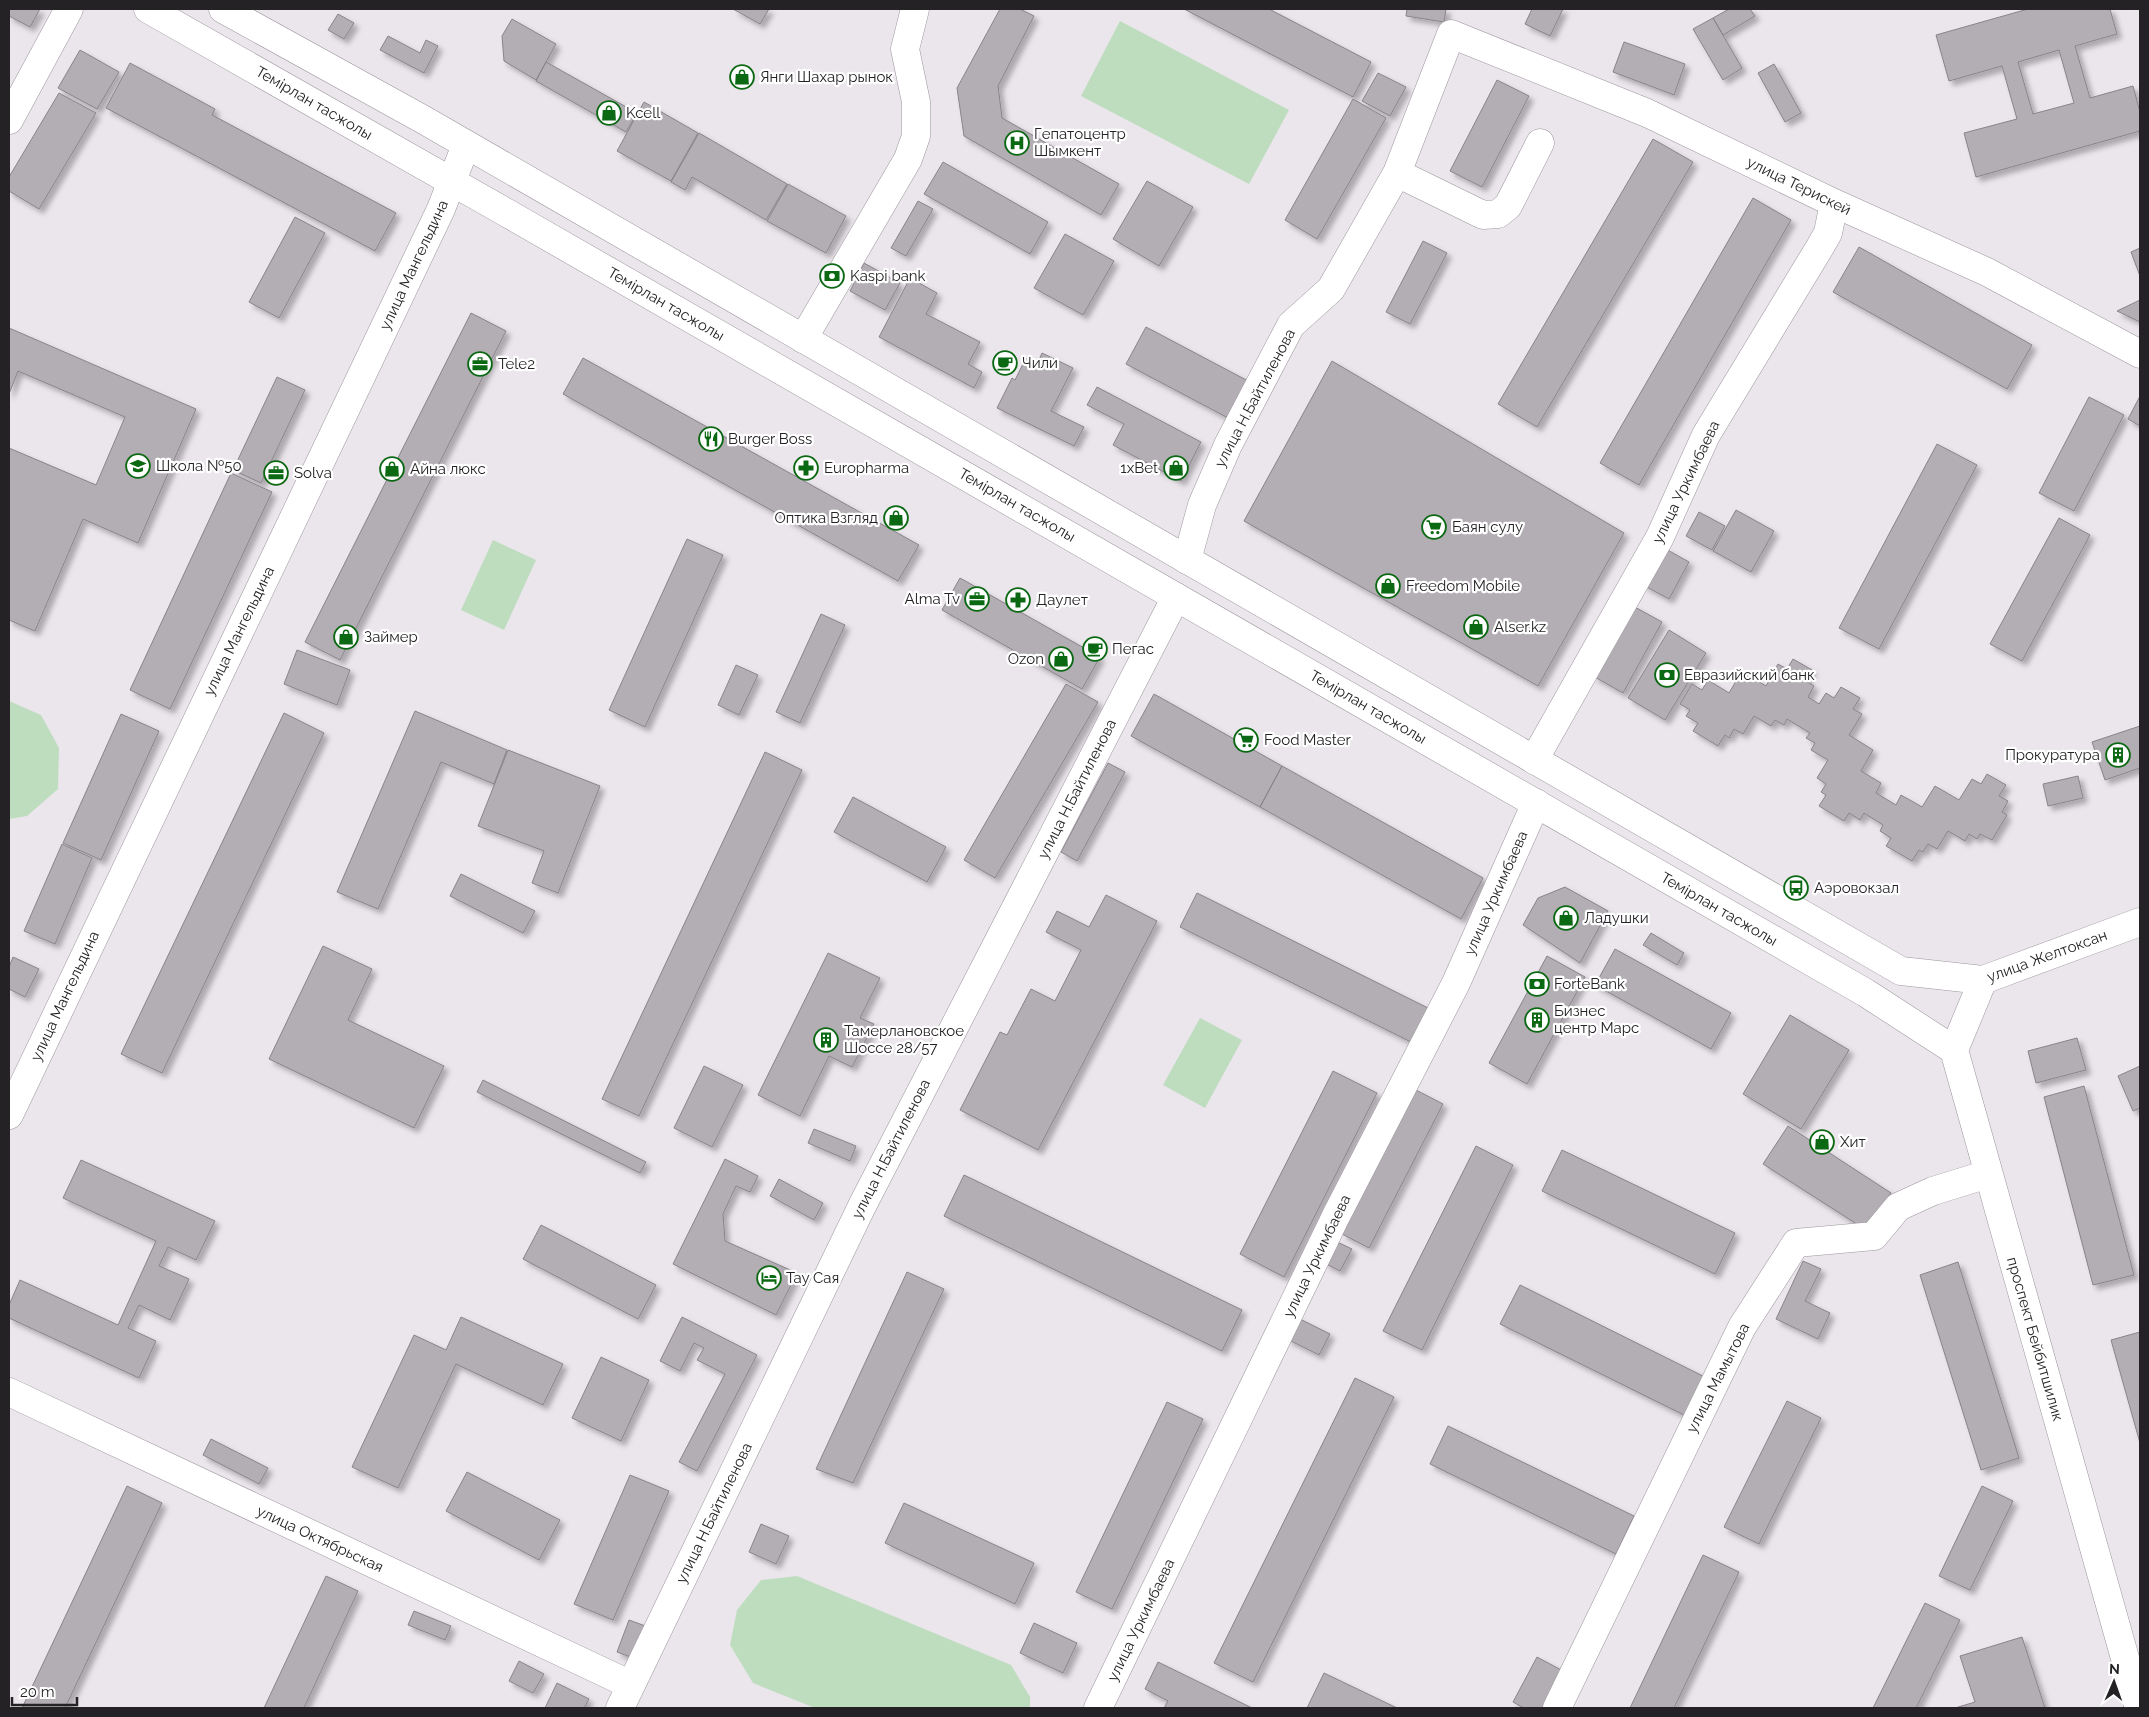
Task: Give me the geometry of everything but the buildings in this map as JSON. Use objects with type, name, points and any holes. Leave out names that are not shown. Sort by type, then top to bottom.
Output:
[{"type":"street","points":[[9,120],[69,9]]},
{"type":"street","name":"Темірлан тасжолы","points":[[148,9],[1176,596],[1885,1004]]},
{"type":"street","points":[[223,9],[466,145],[1901,971],[1885,1004],[1954,1050],[1983,980]]},
{"type":"street","points":[[803,339],[908,159],[916,136],[916,102],[905,49],[915,9]]},
{"type":"street","name":"улица Н.Байтиленова","points":[[1187,560],[1202,505],[1228,445],[1291,325],[1331,289],[1397,173],[1451,34]]},
{"type":"street","name":"улица Терискей","points":[[1451,34],[1647,112],[1834,203],[1986,272],[2140,354]]},
{"type":"street","points":[[1397,173],[1483,215],[1498,214],[1508,206],[1540,143]]},
{"type":"street","name":"улица Мангельдина","points":[[9,1115],[441,209],[466,145]]},
{"type":"street","name":"улица Уркимбаева","points":[[1534,760],[1660,537],[1706,435],[1828,233],[1834,203]]},
{"type":"street","name":"улица Н.Байтиленова","points":[[626,1697],[866,1197],[1176,596]]},
{"type":"street","name":"улица Уркимбаева","points":[[1098,1708],[1336,1216],[1456,983],[1536,803]]},
{"type":"street","name":"улица Желтоксан","points":[[1901,971],[1983,980],[2139,922]]},
{"type":"street","name":"проспект Бейбитшилик","points":[[1954,1050],[2139,1708]]},
{"type":"street","name":"улица Мамытова","points":[[1557,1708],[1742,1327],[1796,1243],[1874,1236],[1898,1207],[1933,1191],[1988,1174]]},
{"type":"street","name":"улица Октябрьская","points":[[9,1392],[626,1697]]},
{"type":"green space","points":[[1120,21],[1289,110],[1249,184],[1081,96]]},
{"type":"green space","points":[[493,540],[536,560],[504,630],[461,610]]},
{"type":"green space","points":[[9,701],[41,715],[59,748],[58,789],[27,816],[9,819]]},
{"type":"green space","points":[[1200,1018],[1242,1040],[1205,1108],[1163,1085]]},
{"type":"green space","points":[[797,1576],[1011,1665],[1030,1697],[1030,1708],[815,1708],[753,1683],[730,1645],[737,1610],[761,1580]]},
{"type":"place","name":"Янги Шахар рынок","points":[[742,77]]},
{"type":"place","name":"Kcell","points":[[609,113]]},
{"type":"place","name":"Гепатоцентр Шымкент","points":[[1017,143]]},
{"type":"place","name":"Kaspi bank","points":[[832,276]]},
{"type":"place","name":"Чили","points":[[1005,363]]},
{"type":"place","name":"Tele2","points":[[480,364]]},
{"type":"place","name":"Burger Boss","points":[[711,439]]},
{"type":"place","name":"Школа №50","points":[[138,466]]},
{"type":"place","name":"Europharma","points":[[806,468]]},
{"type":"place","name":"1xBet","points":[[1176,468]]},
{"type":"place","name":"Айна люкс","points":[[392,469]]},
{"type":"place","name":"Solva","points":[[276,473]]},
{"type":"place","name":"Оптика Взгляд","points":[[896,518]]},
{"type":"place","name":"Баян сулу","points":[[1434,527]]},
{"type":"place","name":"Freedom Mobile","points":[[1388,586]]},
{"type":"place","name":"Alma Tv","points":[[977,599]]},
{"type":"place","name":"Даулет","points":[[1018,600]]},
{"type":"place","name":"Alser.kz","points":[[1476,627]]},
{"type":"place","name":"Займер","points":[[346,637]]},
{"type":"place","name":"Пегас","points":[[1095,649]]},
{"type":"place","name":"Ozon","points":[[1061,659]]},
{"type":"place","name":"Евразийский банк","points":[[1667,675]]},
{"type":"place","name":"Food Master","points":[[1246,740]]},
{"type":"place","name":"Прокуратура","points":[[2118,755]]},
{"type":"place","name":"Аэровокзал","points":[[1796,888]]},
{"type":"place","name":"Ладушки","points":[[1566,918]]},
{"type":"place","name":"ForteBank","points":[[1537,984]]},
{"type":"place","name":"Бизнес центр Марс","points":[[1537,1020]]},
{"type":"place","name":"Тамерлановское Шоссе 28/57","points":[[826,1040]]},
{"type":"place","name":"Хит","points":[[1822,1142]]},
{"type":"place","name":"Тау Сая","points":[[769,1278]]}]
